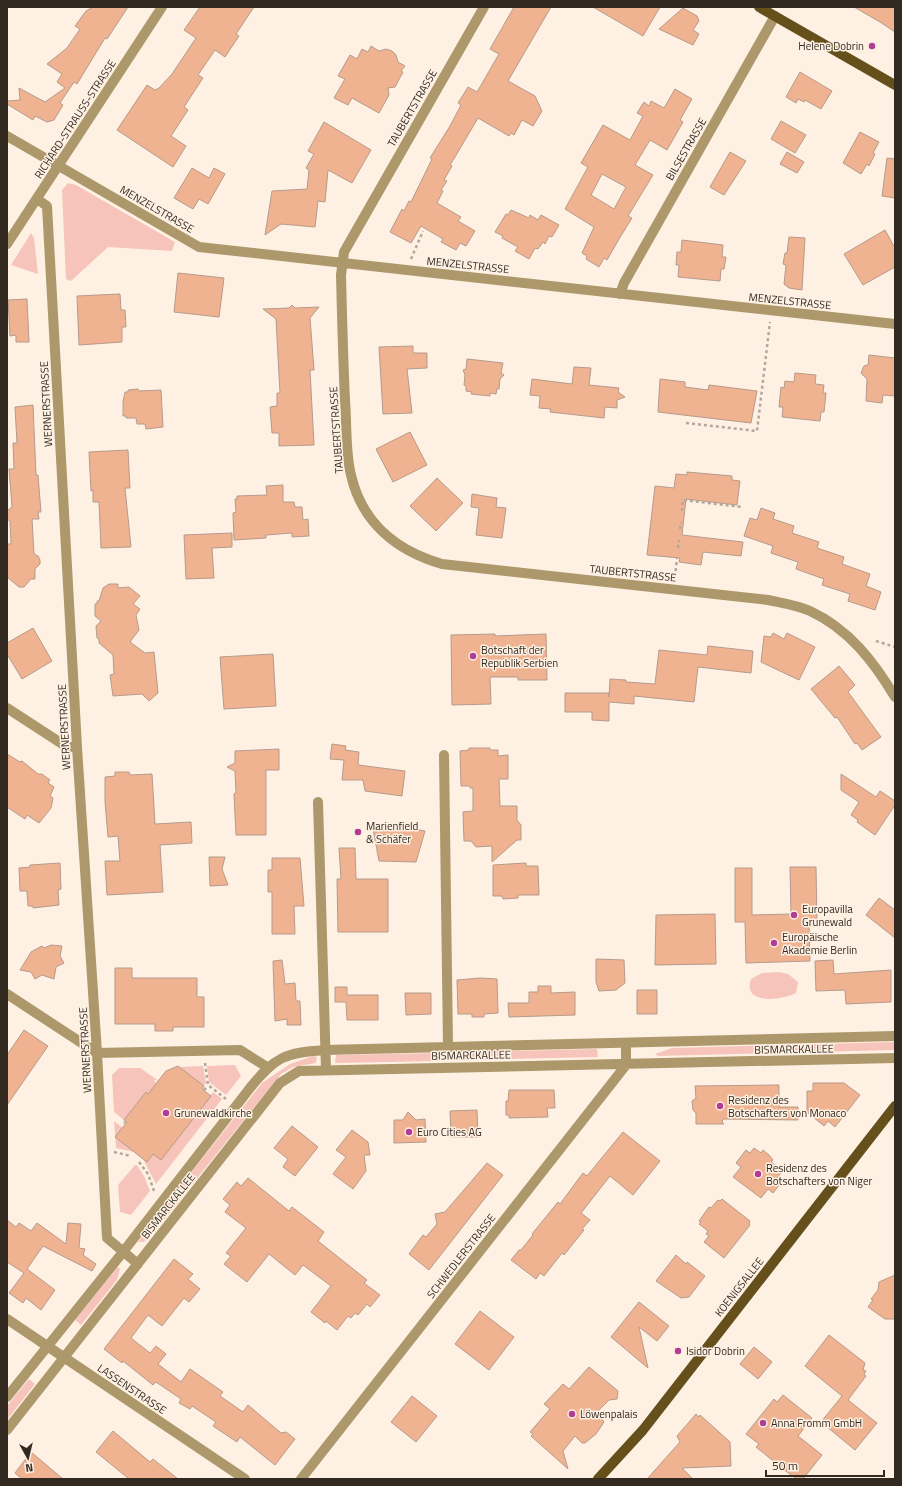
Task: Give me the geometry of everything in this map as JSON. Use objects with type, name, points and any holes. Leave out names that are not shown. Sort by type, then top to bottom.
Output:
[{"type":"main road","points":[[759,7],[895,85]]},
{"type":"main road","name":"KOENIGSALLEE","points":[[598,1479],[643,1430],[895,1106]]},
{"type":"street","name":"RICHARD-STRAUSS-STRASSE","points":[[7,244],[162,7]]},
{"type":"street","name":"TAUBERTSTRASSE","points":[[484,7],[344,252],[342,263],[343,352],[348,461],[351,476],[364,509],[393,541],[407,551],[442,564],[761,599],[790,604],[810,611],[841,630],[873,662],[895,697]]},
{"type":"street","name":"BILSESTRASSE","points":[[620,294],[624,283],[775,16]]},
{"type":"street","name":"MENZELSTRASSE","points":[[7,136],[199,247],[895,324]]},
{"type":"street","name":"WERNERSTRASSE","points":[[37,199],[47,206],[77,747],[97,1053],[107,1238],[122,1252]]},
{"type":"street","points":[[7,708],[67,747],[77,747]]},
{"type":"street","name":"BISMARCKALLEE","points":[[444,755],[448,1046]]},
{"type":"street","points":[[318,802],[326,1070]]},
{"type":"street","points":[[7,994],[97,1053],[240,1050],[266,1068]]},
{"type":"street","name":"BISMARCKALLEE","points":[[7,1396],[266,1068],[295,1052],[448,1046],[626,1044],[895,1036]]},
{"type":"street","points":[[626,1044],[626,1065]]},
{"type":"street","name":"BISMARCKALLEE","points":[[7,1430],[280,1083],[299,1071],[895,1058]]},
{"type":"street","name":"SCHWEDLERSTRASSE","points":[[301,1479],[626,1065]]},
{"type":"street","points":[[122,1252],[138,1264]]},
{"type":"street","name":"LASSENSTRASSE","points":[[7,1319],[244,1479]]},
{"type":"path","points":[[411,260],[423,231]]},
{"type":"path","points":[[686,423],[757,431],[770,322]]},
{"type":"path","points":[[682,511],[683,500],[742,506]]},
{"type":"path","points":[[680,529],[681,522]]},
{"type":"path","points":[[678,548],[679,540]]},
{"type":"path","points":[[674,577],[677,558]]},
{"type":"path","points":[[876,641],[895,647]]},
{"type":"path","points":[[205,1062],[208,1085],[226,1099]]},
{"type":"path","points":[[113,1152],[121,1152],[131,1156]]},
{"type":"path","points":[[139,1162],[148,1174],[154,1192]]},
{"type":"shaded area","points":[[68,183],[76,185],[175,242],[172,251],[108,247],[71,281],[66,279],[62,190]]},
{"type":"shaded area","points":[[31,233],[34,238],[38,274],[11,265]]},
{"type":"shaded area","points":[[779,972],[788,974],[798,982],[796,993],[790,996],[774,999],[765,999],[752,994],[750,988],[751,979],[762,973]]},
{"type":"shaded area","points":[[895,1042],[895,1050],[658,1056],[655,1054],[672,1048]]},
{"type":"shaded area","points":[[597,1049],[598,1057],[458,1060],[458,1052]]},
{"type":"shaded area","points":[[439,1053],[440,1061],[335,1063],[336,1055]]},
{"type":"shaded area","points":[[313,1056],[317,1057],[316,1063],[293,1067],[281,1074],[186,1192],[179,1188],[262,1083],[290,1064]]},
{"type":"shaded area","points":[[235,1065],[241,1076],[226,1095],[209,1082],[207,1066]]},
{"type":"shaded area","points":[[203,1066],[206,1083],[204,1086],[179,1067]]},
{"type":"shaded area","points":[[119,1068],[140,1068],[159,1081],[154,1081],[157,1084],[149,1094],[146,1092],[124,1120],[114,1112],[112,1075]]},
{"type":"shaded area","points":[[213,1092],[222,1099],[156,1184],[143,1159],[147,1162],[153,1154],[161,1160]]},
{"type":"shaded area","points":[[114,1121],[123,1128],[115,1137]]},
{"type":"shaded area","points":[[115,1137],[134,1152],[116,1148]]},
{"type":"shaded area","points":[[135,1165],[137,1165],[144,1176],[150,1191],[131,1215],[120,1212],[118,1185]]},
{"type":"shaded area","points":[[173,1195],[180,1200],[149,1238],[143,1242],[138,1242]]},
{"type":"shaded area","points":[[118,1267],[120,1269],[117,1280],[81,1325],[75,1320]]},
{"type":"shaded area","points":[[29,1379],[35,1384],[7,1420],[7,1406]]},
{"type":"building","points":[[93,7],[128,7],[107,39],[105,38],[77,84],[74,82],[60,103],[63,105],[54,120],[47,122],[35,116],[33,120],[7,104],[7,101],[20,100],[19,88],[45,102],[65,88],[57,82],[62,74],[47,64],[67,48],[80,29],[75,26],[86,11]]},
{"type":"building","points":[[200,7],[254,7],[236,34],[239,36],[225,57],[215,50],[198,75],[203,78],[184,107],[188,110],[171,136],[186,146],[173,167],[117,130],[147,85],[155,90],[159,88],[172,74],[196,38],[184,30]]},
{"type":"building","points":[[514,7],[551,7],[508,81],[535,96],[542,111],[533,126],[522,120],[514,135],[511,133],[509,136],[478,118],[450,165],[452,166],[444,180],[447,181],[441,190],[443,191],[437,203],[461,217],[458,221],[475,231],[466,246],[460,243],[456,250],[441,242],[443,239],[421,226],[411,243],[390,232],[402,209],[404,211],[409,201],[411,202],[432,159],[430,158],[461,105],[458,103],[468,87],[477,92],[499,54],[490,49]]},
{"type":"building","points":[[593,7],[660,7],[643,36]]},
{"type":"building","points":[[854,7],[895,7],[895,32],[880,22]]},
{"type":"building","points":[[683,8],[697,16],[699,21],[693,30],[699,34],[693,45],[659,29]]},
{"type":"building","points":[[371,46],[379,51],[386,49],[392,51],[396,55],[398,62],[405,66],[401,71],[403,72],[395,87],[388,88],[389,95],[379,113],[352,98],[348,105],[334,98],[345,79],[338,76],[350,55],[357,59],[362,49],[368,52]]},
{"type":"building","points":[[800,72],[832,91],[821,109],[805,100],[804,102],[798,99],[796,103],[786,97]]},
{"type":"building","points":[[675,89],[692,99],[680,120],[683,122],[667,150],[650,140],[635,165],[653,175],[628,216],[632,218],[607,260],[604,258],[599,267],[586,259],[587,256],[582,253],[594,227],[565,209],[588,167],[581,163],[603,125],[630,140],[643,116],[637,113],[644,102],[649,106],[651,101],[664,108]],"holes":[[[602,174],[626,187],[614,209],[591,195]]]},
{"type":"building","points":[[781,121],[806,135],[795,153],[771,139]]},
{"type":"building","points":[[324,122],[371,150],[352,183],[328,170],[325,202],[318,201],[315,227],[281,224],[265,235],[272,191],[307,189],[309,170],[306,168],[314,154],[308,151]]},
{"type":"building","points":[[860,132],[879,142],[873,153],[875,154],[869,166],[867,164],[861,174],[843,163]]},
{"type":"building","points":[[730,152],[746,161],[724,195],[710,187]]},
{"type":"building","points":[[787,152],[804,162],[797,173],[780,164]]},
{"type":"building","points":[[887,158],[895,159],[895,198],[882,196]]},
{"type":"building","points":[[192,168],[209,178],[214,168],[225,174],[208,204],[199,199],[193,209],[174,198]]},
{"type":"building","points":[[511,210],[529,218],[530,215],[538,220],[541,215],[559,225],[552,237],[549,236],[545,244],[543,242],[538,249],[535,248],[529,259],[515,251],[518,247],[502,238],[503,236],[495,232],[506,214],[508,215]]},
{"type":"building","points":[[885,230],[895,248],[895,267],[863,285],[844,254]]},
{"type":"building","points":[[789,237],[805,238],[802,290],[789,288],[784,284],[786,265],[783,264],[785,253],[787,253]]},
{"type":"building","points":[[682,240],[723,245],[722,257],[726,257],[724,269],[721,269],[720,281],[678,277],[679,265],[676,265],[677,252],[681,252]]},
{"type":"building","points":[[178,273],[224,278],[219,317],[174,312]]},
{"type":"building","points":[[120,294],[121,310],[125,310],[126,327],[122,327],[122,342],[79,345],[77,296]]},
{"type":"building","points":[[27,299],[29,342],[16,342],[16,335],[10,336],[8,300]]},
{"type":"building","points":[[292,305],[295,308],[319,307],[310,318],[314,370],[310,370],[314,445],[279,446],[279,433],[272,433],[270,407],[277,406],[277,393],[280,393],[276,319],[263,309],[289,308]]},
{"type":"building","points":[[413,346],[413,353],[427,353],[427,368],[407,369],[412,413],[383,414],[379,347]]},
{"type":"building","points":[[869,355],[895,358],[895,396],[883,395],[882,403],[866,401],[867,379],[861,373],[864,366],[868,365]]},
{"type":"building","points":[[467,359],[503,363],[501,373],[504,375],[500,379],[499,389],[497,389],[496,394],[490,393],[490,396],[471,394],[472,392],[466,391],[466,386],[464,385],[465,375],[463,370],[466,369]]},
{"type":"building","points":[[574,367],[591,368],[589,385],[619,388],[618,392],[625,397],[617,400],[617,408],[605,407],[604,418],[550,412],[551,409],[539,408],[540,396],[530,395],[532,379],[572,384]]},
{"type":"building","points":[[795,373],[816,375],[815,384],[824,385],[823,393],[826,393],[824,412],[821,412],[820,421],[782,417],[783,407],[779,407],[781,387],[784,388],[785,381],[794,382]]},
{"type":"building","points":[[660,379],[685,382],[685,387],[708,390],[709,385],[757,391],[751,423],[658,412]]},
{"type":"building","points":[[138,389],[139,391],[161,390],[163,427],[146,429],[145,424],[137,424],[136,418],[126,418],[126,416],[123,416],[125,392],[128,392],[128,390]]},
{"type":"building","points":[[33,405],[36,475],[38,475],[41,512],[38,512],[39,519],[32,519],[34,554],[38,556],[40,564],[35,569],[35,579],[31,579],[24,587],[19,587],[7,577],[7,544],[11,544],[10,521],[7,519],[7,511],[12,507],[9,469],[14,469],[13,443],[17,443],[15,407]]},
{"type":"building","points":[[410,432],[427,465],[393,482],[376,449]]},
{"type":"building","points":[[128,450],[130,488],[125,488],[131,547],[101,548],[99,502],[93,502],[89,452]]},
{"type":"building","points":[[687,472],[732,476],[732,480],[740,481],[737,505],[686,499],[682,535],[743,542],[741,556],[703,552],[701,565],[679,562],[680,558],[647,555],[655,486],[674,488],[676,474],[687,475]]},
{"type":"building","points":[[437,478],[463,503],[436,531],[410,506]]},
{"type":"building","points":[[283,485],[283,502],[294,502],[295,507],[302,507],[303,520],[308,519],[309,536],[292,537],[292,533],[266,535],[266,538],[234,540],[233,513],[236,512],[235,499],[237,499],[237,496],[267,495],[266,486]]},
{"type":"building","points":[[472,494],[497,498],[496,507],[506,508],[502,538],[476,535],[479,508],[471,507]]},
{"type":"building","points":[[761,508],[775,513],[773,519],[794,526],[792,533],[819,542],[817,548],[844,557],[842,564],[870,574],[866,586],[881,592],[875,610],[848,601],[850,594],[822,585],[824,579],[796,569],[798,562],[771,553],[773,546],[744,536],[750,518],[757,520]]},
{"type":"building","points":[[232,533],[232,547],[212,548],[214,578],[186,579],[184,535]]},
{"type":"building","points":[[109,584],[118,584],[118,588],[129,587],[140,596],[133,604],[140,609],[136,615],[139,630],[130,642],[145,653],[154,652],[158,693],[149,701],[142,694],[113,696],[110,675],[114,674],[113,655],[99,643],[96,626],[101,621],[95,616],[95,604],[99,601],[103,588]]},
{"type":"building","points":[[33,628],[52,661],[22,679],[7,654],[7,643]]},
{"type":"building","points":[[773,633],[784,639],[787,633],[815,647],[799,680],[761,662],[764,636],[771,637]]},
{"type":"building","points":[[495,634],[495,636],[546,634],[547,680],[518,680],[518,677],[490,677],[491,704],[452,705],[451,635]]},
{"type":"building","points":[[708,646],[753,651],[751,673],[698,667],[694,702],[634,696],[634,704],[609,702],[609,721],[592,720],[592,712],[565,712],[565,693],[609,693],[609,697],[610,679],[626,680],[626,682],[655,684],[659,650],[707,655]]},
{"type":"building","points":[[273,654],[276,706],[224,709],[220,657]]},
{"type":"building","points":[[839,666],[855,685],[848,692],[881,737],[862,750],[857,743],[855,744],[837,717],[835,718],[811,689]]},
{"type":"building","points":[[332,744],[346,746],[345,750],[359,752],[358,765],[405,771],[402,796],[365,791],[363,780],[342,780],[344,760],[330,759]]},
{"type":"building","points":[[469,748],[490,748],[490,750],[498,750],[498,756],[508,755],[508,779],[499,779],[500,806],[517,806],[517,820],[521,825],[521,840],[517,840],[492,862],[492,846],[476,847],[471,841],[464,841],[463,812],[473,811],[473,788],[470,788],[470,786],[461,786],[460,751],[469,750]]},
{"type":"building","points":[[279,749],[279,770],[266,770],[266,835],[236,835],[234,794],[236,792],[235,771],[227,767],[235,763],[235,751]]},
{"type":"building","points":[[7,754],[20,762],[22,761],[38,774],[42,774],[50,780],[48,783],[54,787],[50,796],[53,798],[51,808],[39,823],[27,815],[25,819],[7,807]]},
{"type":"building","points":[[115,772],[129,772],[130,775],[152,774],[155,824],[191,822],[192,843],[160,845],[163,892],[107,895],[105,861],[120,861],[118,836],[108,837],[105,802],[105,777],[115,776]]},
{"type":"building","points":[[841,774],[876,797],[880,791],[895,801],[895,805],[875,835],[857,822],[858,820],[851,815],[859,802],[841,790]]},
{"type":"building","points":[[372,823],[400,831],[401,827],[425,831],[416,862],[379,861]]},
{"type":"building","points":[[339,848],[355,848],[356,879],[388,879],[388,932],[338,932],[337,879],[341,879]]},
{"type":"building","points":[[209,857],[225,857],[222,869],[228,885],[210,886]]},
{"type":"building","points":[[272,858],[300,858],[304,906],[294,906],[295,934],[272,934],[272,892],[268,892],[268,870],[272,870]]},
{"type":"building","points":[[60,863],[61,889],[58,890],[59,905],[33,908],[33,906],[28,906],[27,891],[20,891],[19,868],[30,867],[30,865]]},
{"type":"building","points":[[526,863],[526,866],[538,866],[539,895],[518,895],[518,898],[503,899],[502,896],[493,896],[493,865]]},
{"type":"building","name":"Europavilla Grunewald","points":[[790,867],[816,867],[817,920],[811,920],[811,926],[809,926],[810,961],[746,963],[745,922],[735,922],[735,868],[752,868],[752,915],[791,914]]},
{"type":"building","points":[[879,898],[895,910],[895,938],[866,915]]},
{"type":"building","points":[[715,914],[716,964],[655,965],[656,915]]},
{"type":"building","points":[[51,945],[62,946],[60,956],[64,963],[56,967],[54,979],[42,975],[35,979],[31,972],[20,970],[31,952],[42,946],[44,948]]},
{"type":"building","points":[[596,959],[624,960],[625,983],[616,990],[599,991],[596,982]]},
{"type":"building","points":[[282,960],[285,984],[295,983],[296,1001],[300,1001],[301,1025],[287,1025],[287,1019],[275,1021],[273,961]]},
{"type":"building","points":[[833,960],[834,974],[891,970],[891,1002],[846,1004],[845,990],[816,991],[815,961]]},
{"type":"building","points":[[115,968],[132,968],[132,978],[197,978],[197,997],[204,997],[204,1027],[173,1027],[173,1031],[155,1031],[155,1024],[115,1024]]},
{"type":"building","points":[[480,978],[497,979],[498,1013],[484,1014],[484,1017],[472,1017],[472,1014],[458,1014],[457,980]]},
{"type":"building","points":[[538,986],[551,986],[551,993],[575,992],[575,1015],[509,1017],[508,1003],[529,1003],[529,992],[538,992]]},
{"type":"building","points":[[335,987],[347,987],[347,995],[378,995],[378,1020],[347,1020],[346,1002],[335,1002]]},
{"type":"building","points":[[637,990],[657,990],[657,1014],[637,1014]]},
{"type":"building","points":[[405,993],[431,993],[431,1014],[406,1015]]},
{"type":"building","points":[[24,1030],[48,1046],[7,1105],[7,1055]]},
{"type":"building","name":"Grunewaldkirche","points":[[178,1066],[204,1086],[202,1089],[211,1096],[161,1160],[153,1154],[147,1162],[115,1137],[127,1122],[124,1120],[146,1092],[148,1094],[166,1071]]},
{"type":"building","points":[[813,1083],[844,1083],[860,1095],[835,1127],[828,1121],[824,1126],[807,1112],[807,1091],[813,1091]]},
{"type":"building","points":[[779,1085],[779,1107],[798,1107],[798,1120],[723,1119],[722,1122],[724,1124],[696,1124],[696,1113],[693,1110],[692,1101],[696,1098],[695,1086]]},
{"type":"building","points":[[509,1090],[554,1090],[555,1108],[547,1108],[548,1117],[509,1118],[509,1115],[506,1115],[506,1101],[508,1101]]},
{"type":"building","points":[[477,1110],[478,1137],[451,1137],[450,1111]]},
{"type":"building","points":[[408,1112],[416,1120],[425,1119],[426,1142],[394,1143],[394,1120],[403,1120]]},
{"type":"building","points":[[292,1126],[318,1147],[295,1176],[283,1167],[288,1159],[274,1148]]},
{"type":"building","points":[[352,1130],[368,1142],[370,1155],[364,1155],[366,1171],[353,1189],[333,1174],[346,1157],[336,1150]]},
{"type":"building","points":[[623,1132],[660,1161],[633,1195],[610,1176],[581,1213],[590,1220],[582,1229],[584,1230],[564,1255],[562,1253],[544,1276],[540,1273],[536,1279],[511,1260],[519,1250],[521,1250],[558,1202],[560,1204],[583,1173],[587,1176]]},
{"type":"building","name":"Residenz des Botschafters von Niger","points":[[754,1148],[761,1153],[763,1150],[773,1160],[771,1162],[783,1171],[776,1179],[780,1184],[773,1193],[768,1189],[761,1198],[733,1177],[741,1167],[736,1163],[746,1150],[750,1153]]},
{"type":"building","points":[[487,1163],[503,1175],[429,1270],[409,1254],[423,1235],[426,1237],[437,1224],[435,1214],[445,1212]]},
{"type":"building","points":[[248,1178],[289,1211],[292,1207],[324,1232],[318,1241],[367,1280],[364,1283],[380,1295],[370,1307],[367,1304],[358,1315],[355,1313],[351,1318],[348,1316],[337,1330],[311,1312],[331,1286],[303,1265],[295,1275],[269,1254],[247,1282],[224,1264],[231,1256],[226,1253],[246,1228],[225,1212],[230,1205],[223,1199],[237,1182],[241,1186]]},
{"type":"building","points":[[722,1199],[750,1221],[750,1225],[724,1258],[704,1242],[709,1236],[706,1234],[708,1231],[699,1224],[701,1222],[699,1221],[709,1207],[711,1208],[718,1200],[720,1201]]},
{"type":"building","points":[[7,1220],[16,1227],[19,1223],[31,1231],[37,1223],[66,1244],[68,1223],[81,1224],[79,1248],[85,1249],[83,1255],[96,1264],[92,1271],[43,1246],[27,1269],[55,1290],[41,1310],[26,1298],[23,1303],[9,1293],[24,1273],[7,1262]]},
{"type":"building","points":[[676,1255],[686,1264],[687,1262],[705,1276],[689,1297],[681,1298],[656,1281]]},
{"type":"building","points":[[174,1259],[193,1274],[188,1279],[200,1289],[189,1302],[184,1298],[162,1326],[148,1315],[131,1338],[150,1353],[156,1346],[166,1354],[158,1364],[181,1382],[190,1369],[223,1392],[220,1396],[243,1412],[248,1405],[281,1433],[286,1432],[295,1439],[275,1465],[240,1437],[237,1442],[213,1426],[216,1422],[192,1406],[190,1409],[179,1403],[181,1399],[156,1382],[153,1385],[123,1361],[122,1363],[104,1349]]},
{"type":"building","points":[[895,1275],[895,1319],[885,1319],[868,1307],[873,1300],[871,1299],[878,1290],[879,1282]]},
{"type":"building","points":[[639,1302],[669,1326],[657,1341],[639,1327],[648,1368],[611,1337]]},
{"type":"building","points":[[480,1311],[514,1337],[489,1370],[455,1344]]},
{"type":"building","points":[[829,1335],[865,1363],[863,1370],[866,1371],[864,1374],[866,1376],[848,1400],[877,1423],[855,1450],[821,1422],[842,1396],[805,1366]]},
{"type":"building","points":[[754,1347],[772,1362],[758,1379],[740,1364]]},
{"type":"building","name":"Löwenpalais","points":[[589,1367],[618,1391],[617,1399],[609,1400],[597,1412],[604,1422],[596,1434],[585,1443],[582,1443],[575,1436],[563,1451],[568,1469],[531,1436],[533,1434],[530,1432],[550,1409],[544,1404],[563,1384],[569,1389]]},
{"type":"building","points":[[783,1395],[812,1418],[798,1436],[822,1455],[803,1479],[797,1479],[787,1472],[756,1447],[759,1444],[746,1434],[774,1399],[777,1402]]},
{"type":"building","points":[[412,1396],[437,1416],[416,1442],[391,1422]]},
{"type":"building","points":[[696,1414],[699,1417],[700,1415],[730,1442],[731,1466],[682,1468],[693,1479],[647,1479],[680,1442],[677,1436]]},
{"type":"building","points":[[113,1431],[150,1462],[153,1459],[178,1479],[129,1479],[96,1452]]},
{"type":"building","points":[[31,1452],[63,1479],[22,1479],[15,1473]]},
{"type":"place","name":"Helene Dobrin","points":[[872,46]]},
{"type":"place","name":"Botschaft der Republik Serbien","points":[[473,656]]},
{"type":"place","name":"Marienfield & Schäfer","points":[[358,832]]},
{"type":"place","name":"Europavilla Grunewald","points":[[794,915]]},
{"type":"place","name":"Europäische Akademie Berlin","points":[[774,943]]},
{"type":"place","name":"Residenz des Botschafters von Monaco","points":[[720,1106]]},
{"type":"place","name":"Grunewaldkirche","points":[[166,1113]]},
{"type":"place","name":"Euro Cities AG","points":[[409,1132]]},
{"type":"place","name":"Residenz des Botschafters von Niger","points":[[758,1174]]},
{"type":"place","name":"Isidor Dobrin","points":[[678,1351]]},
{"type":"place","name":"Löwenpalais","points":[[572,1414]]},
{"type":"place","name":"Anna Fromm GmbH","points":[[763,1423]]}]
